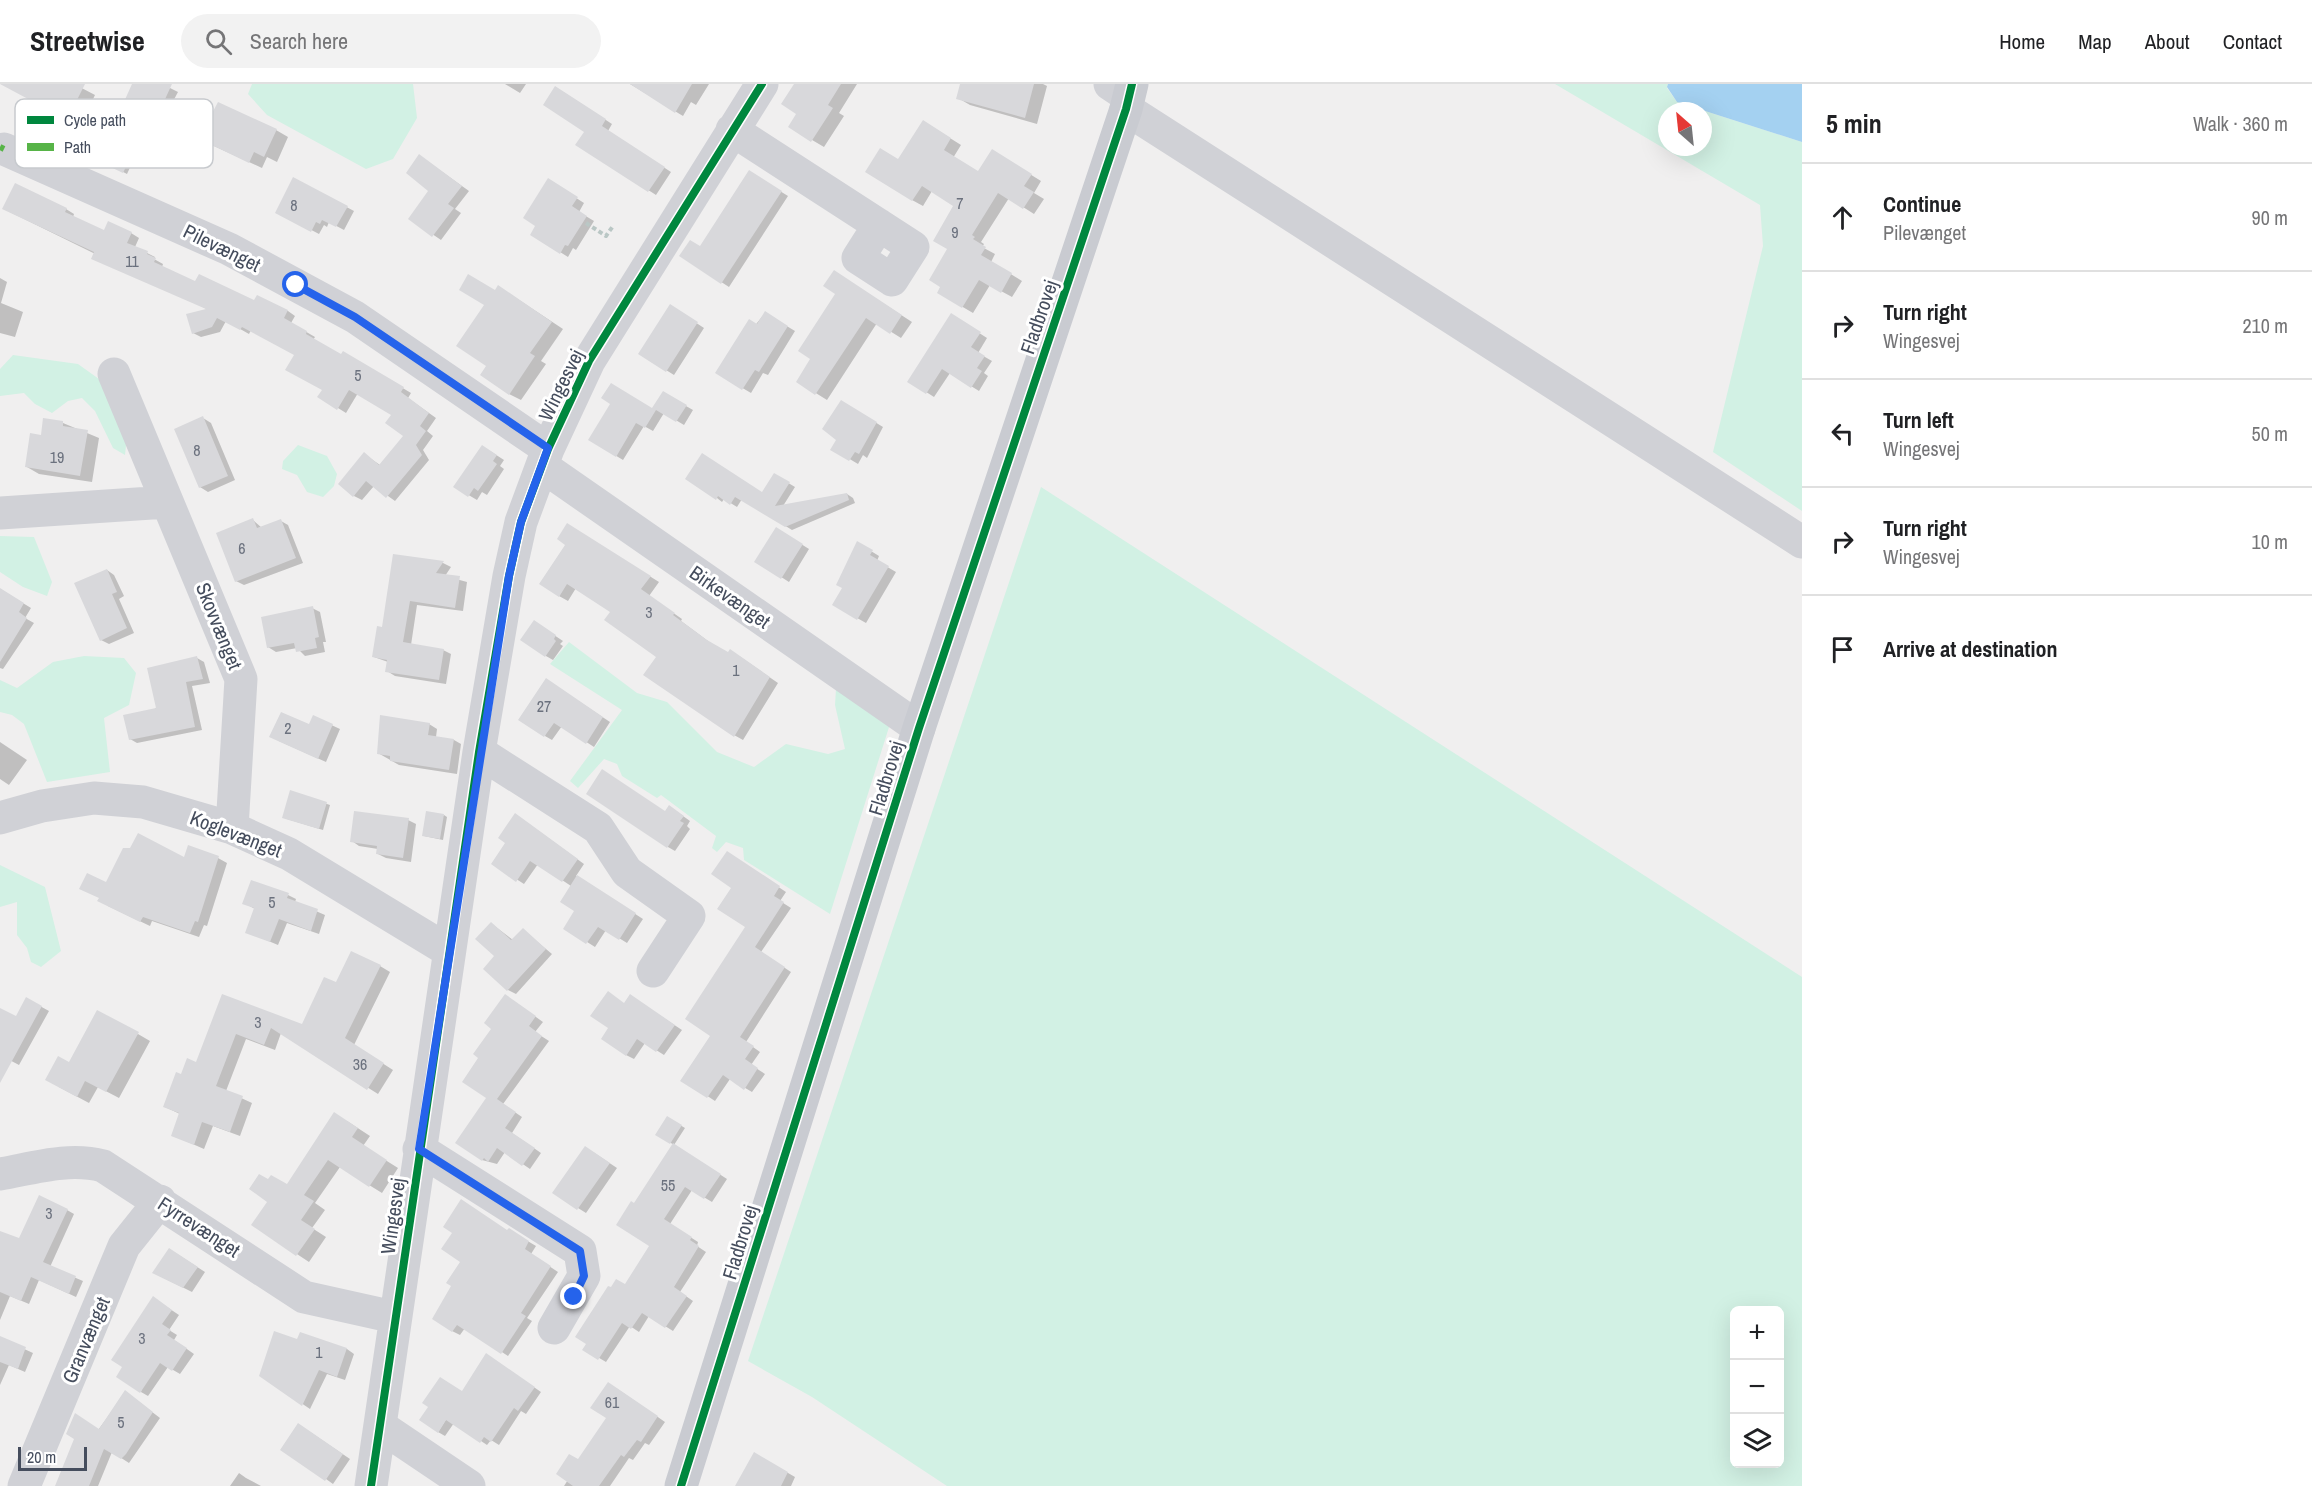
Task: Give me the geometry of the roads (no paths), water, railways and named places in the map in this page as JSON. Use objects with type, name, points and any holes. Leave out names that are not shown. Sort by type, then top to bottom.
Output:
[{"type":"main road","name":"Fladbrovej","points":[[681,1486],[919,728],[1124,93]]},
{"type":"street","name":"Wingesvej","points":[[371,1486],[448,951],[479,752],[509,576],[521,522],[545,457],[590,361],[762,84]]},
{"type":"street","points":[[1124,93],[1802,542]]},
{"type":"street","points":[[732,130],[879,225]]},
{"type":"street","name":"Pilevænget","points":[[4,149],[15,154]]},
{"type":"street","name":"Pilevænget","points":[[47,168],[229,249],[345,312],[545,457]]},
{"type":"street","name":"Skovvænget","points":[[114,374],[241,679],[232,828]]},
{"type":"street","name":"Birkevænget","points":[[545,457],[919,728]]},
{"type":"street","points":[[0,513],[167,502]]},
{"type":"street","points":[[479,752],[598,828],[627,873],[689,916],[652,971]]},
{"type":"street","name":"Koglevænget","points":[[0,818],[42,806],[94,798],[143,802],[232,828],[290,854],[448,951]]},
{"type":"street","points":[[419,1149],[580,1251],[584,1276],[554,1328]]},
{"type":"street","name":"Fyrrevænget","points":[[0,1174],[65,1162],[86,1161],[103,1166],[160,1201],[304,1297],[394,1317]]},
{"type":"street","name":"Granvænget","points":[[24,1486],[124,1246],[160,1201]]},
{"type":"street","points":[[380,1426],[469,1486]]},
{"type":"water","points":[[1668,84],[1802,84],[1802,142],[1712,113],[1712,102],[1677,102],[1667,87]]}]
